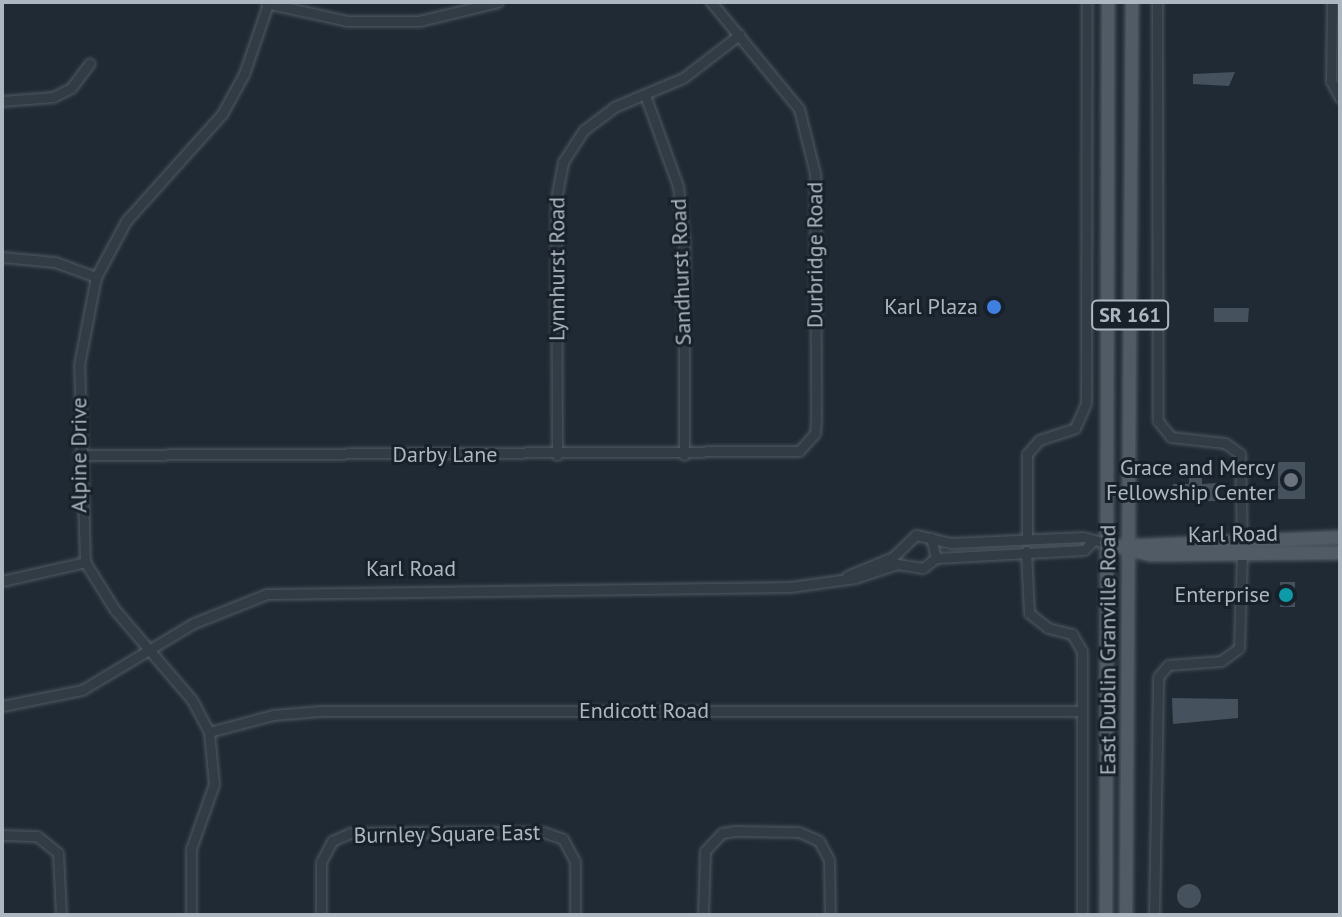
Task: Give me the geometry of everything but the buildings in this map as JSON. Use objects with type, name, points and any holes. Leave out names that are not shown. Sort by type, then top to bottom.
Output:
[{"type":"main road","name":"East Dublin Granville Road","points":[[1106,915],[1108,2]]},
{"type":"main road","name":"East Dublin Granville Road","points":[[1126,915],[1132,2]]},
{"type":"main road","name":"Karl Road","points":[[1106,543],[1129,546],[1340,537]]},
{"type":"main road","name":"Karl Road","points":[[1129,546],[1151,555],[1340,553]]},
{"type":"street","points":[[266,3],[347,21],[400,21],[498,2]]},
{"type":"street","name":"Durbridge Road","points":[[711,2],[799,109],[815,173],[816,420],[808,444]]},
{"type":"street","points":[[1027,538],[1027,454],[1039,440],[1075,428],[1086,403],[1087,2]]},
{"type":"street","points":[[1157,2],[1158,421],[1171,437],[1225,443],[1240,454],[1242,539]]},
{"type":"street","points":[[1332,2],[1331,81],[1339,97]]},
{"type":"street","name":"Alpine Drive","points":[[85,562],[79,455],[80,358],[96,277],[126,221],[222,114],[244,74],[266,3]]},
{"type":"street","name":"Lynnhurst Road","points":[[557,455],[558,180],[584,130],[645,95],[683,78],[739,35]]},
{"type":"street","points":[[2,101],[53,97],[71,88],[90,63]]},
{"type":"street","name":"Sandhurst Road","points":[[645,95],[678,186],[684,240],[684,455]]},
{"type":"street","points":[[2,257],[55,262],[96,277]]},
{"type":"street","name":"Darby Lane","points":[[79,455],[788,455],[808,444]]},
{"type":"street","points":[[916,535],[931,538],[936,558],[923,568],[910,564],[905,546],[916,535]]},
{"type":"street","name":"Karl Road","points":[[931,538],[1083,537],[1091,543],[1106,543]]},
{"type":"street","name":"Karl Road","points":[[936,558],[1084,550],[1091,543]]},
{"type":"street","name":"Karl Road","points":[[847,576],[905,546]]},
{"type":"street","name":"East Dublin Granville Road","points":[[1026,551],[1029,613],[1080,643],[1082,915]]},
{"type":"street","points":[[1154,915],[1158,677],[1168,665],[1221,661],[1239,648],[1242,554]]},
{"type":"street","points":[[2,581],[85,562],[151,652],[192,700],[209,732],[214,784],[191,849],[191,915]]},
{"type":"street","name":"Karl Road","points":[[2,706],[82,690],[230,604],[309,589],[765,588],[910,564]]},
{"type":"street","name":"Endicott Road","points":[[209,732],[273,715],[320,711],[1082,711]]},
{"type":"street","points":[[703,915],[703,861],[711,841],[735,831],[799,832],[819,841],[829,860],[830,915]]},
{"type":"street","name":"Burnley Square East","points":[[321,915],[321,862],[332,841],[350,833],[543,832],[563,839],[575,862],[575,915]]},
{"type":"street","points":[[2,835],[49,842],[62,867],[61,915]]},
{"type":"place","name":"Karl Plaza","points":[[994,307]]},
{"type":"place","name":"Grace and Mercy Fellowship Center","points":[[1291,480]]},
{"type":"place","name":"Enterprise","points":[[1286,595]]}]
